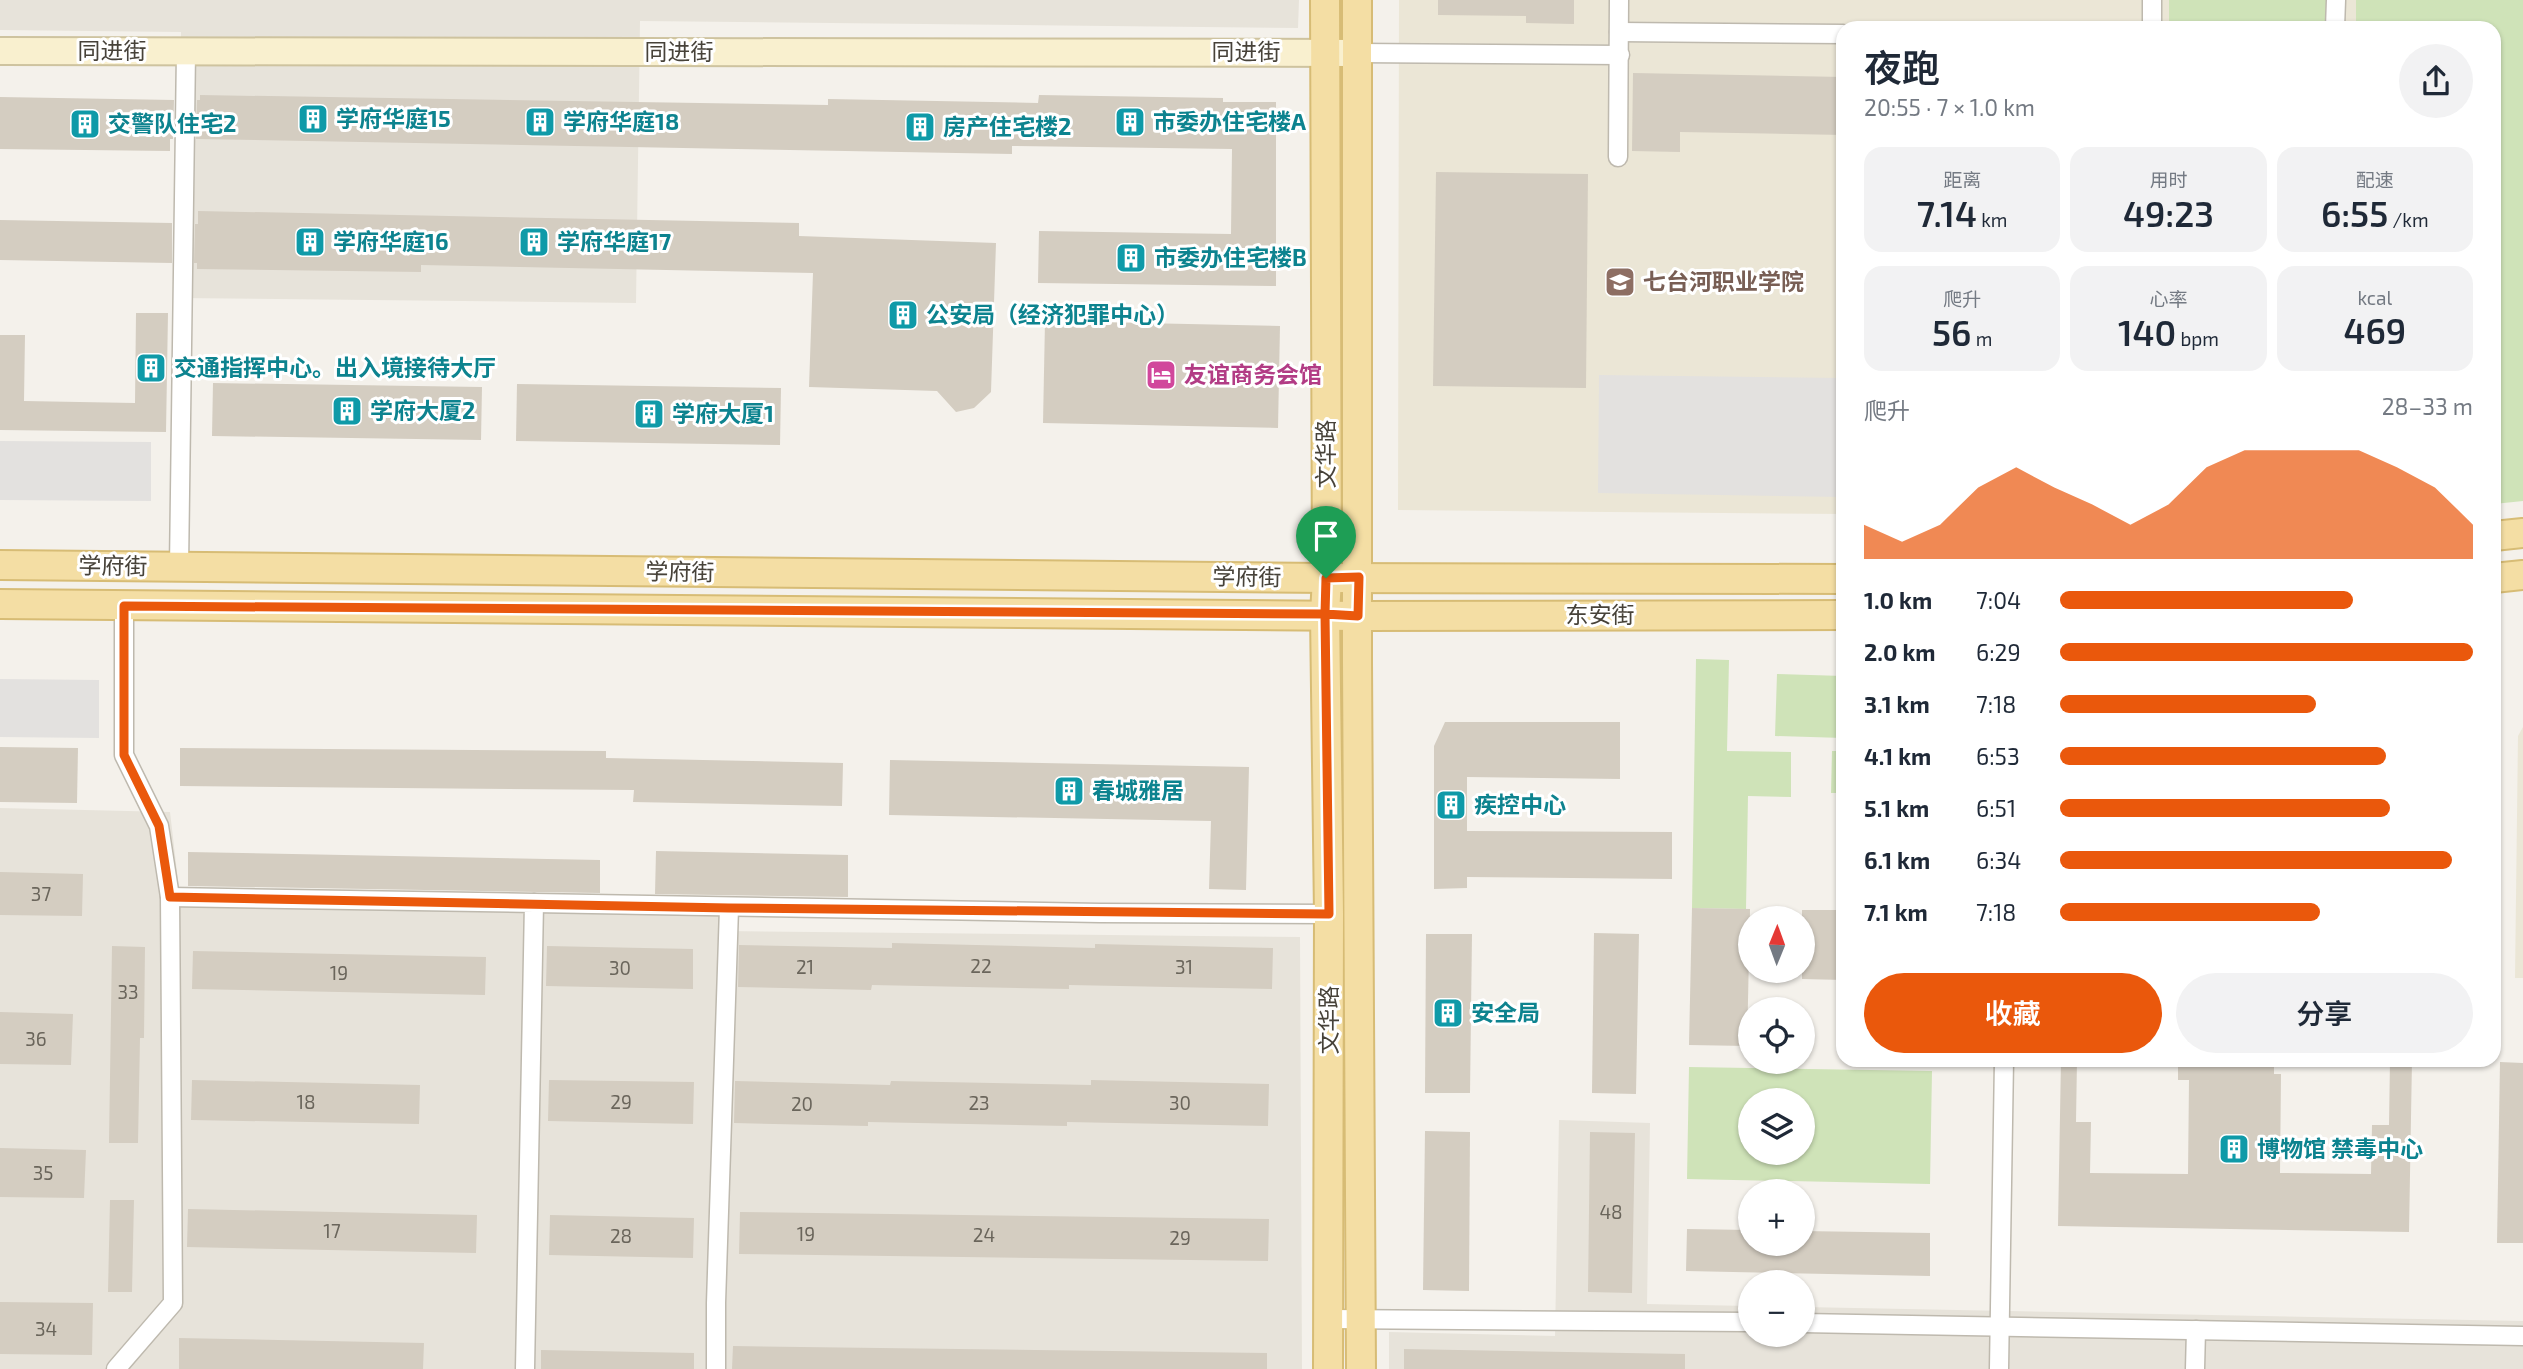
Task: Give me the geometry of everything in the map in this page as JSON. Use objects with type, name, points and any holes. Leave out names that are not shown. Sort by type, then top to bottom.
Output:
[{"type":"main road","name":"文华路","points":[[1325,0],[1328,1369]]},
{"type":"main road","name":"文华路","points":[[1357,0],[1362,1369]]},
{"type":"main road","points":[[2501,535],[2523,533]]},
{"type":"main road","name":"学府街","points":[[0,565],[1359,577]]},
{"type":"main road","points":[[2501,578],[2523,575]]},
{"type":"main road","name":"东安街","points":[[1359,577],[1836,579]]},
{"type":"main road","name":"学府街","points":[[0,604],[1358,616]]},
{"type":"main road","name":"东安街","points":[[1358,616],[1836,615]]},
{"type":"street","points":[[1618,157],[1619,0]]},
{"type":"street","points":[[2152,0],[2152,21]]},
{"type":"street","points":[[2335,21],[2336,0]]},
{"type":"street","points":[[1619,32],[1836,34]]},
{"type":"street","name":"同进街","points":[[0,51],[1357,53]]},
{"type":"street","points":[[178,567],[186,51]]},
{"type":"street","points":[[1357,53],[1620,55]]},
{"type":"street","points":[[116,1369],[173,1303],[170,897],[159,826],[124,755],[124,606]]},
{"type":"street","points":[[170,897],[729,908],[1329,914]]},
{"type":"street","points":[[525,1369],[534,904]]},
{"type":"street","points":[[716,1369],[716,1289],[729,908]]},
{"type":"street","points":[[1999,1369],[2004,1067]]},
{"type":"street","points":[[1328,1319],[1738,1322]]},
{"type":"street","points":[[1815,1323],[2523,1336]]},
{"type":"street","points":[[2195,1369],[2196,1330]]},
{"type":"shaded area","points":[[0,0],[1299,0],[1298,28],[640,21],[636,303],[178,298],[181,32],[0,30]]},
{"type":"shaded area","name":"七台河职业学院","points":[[1399,0],[2356,0],[2356,21],[1836,21],[1836,514],[1398,510]]},
{"type":"shaded area","points":[[1599,375],[1836,378],[1836,497],[1598,493]]},
{"type":"shaded area","points":[[0,441],[151,442],[151,501],[0,500]]},
{"type":"shaded area","points":[[0,679],[99,680],[99,738],[0,737]]},
{"type":"shaded area","points":[[2523,727],[2523,978],[2515,978],[2518,736]]},
{"type":"shaded area","points":[[0,808],[170,812],[181,906],[722,913],[717,1369],[0,1369]]},
{"type":"shaded area","points":[[725,931],[1300,937],[1302,1369],[724,1369]]},
{"type":"shaded area","points":[[1559,1120],[1650,1123],[1647,1304],[1738,1306],[1738,1347],[1815,1347],[1815,1307],[2523,1321],[2523,1369],[1389,1369],[1389,1332],[1555,1336]]},
{"type":"green space","points":[[2169,0],[2326,0],[2326,21],[2169,21]]},
{"type":"green space","points":[[2356,0],[2523,0],[2523,501],[2501,503],[2501,21],[2356,21]]},
{"type":"green space","points":[[1696,659],[1729,660],[1727,751],[1791,752],[1791,797],[1748,796],[1746,906],[1738,906],[1738,909],[1692,908]]},
{"type":"green space","points":[[1777,674],[1836,676],[1836,738],[1775,736]]},
{"type":"green space","points":[[1832,751],[1836,751],[1836,793],[1831,793]]},
{"type":"green space","points":[[1689,1067],[1738,1068],[1738,1074],[1815,1074],[1815,1069],[1932,1071],[1930,1184],[1815,1182],[1815,1179],[1687,1179]]},
{"type":"building","points":[[1438,0],[1574,0],[1574,24],[1526,23],[1526,16],[1438,15]]},
{"type":"building","points":[[1633,73],[1836,77],[1836,135],[1680,132],[1680,152],[1632,151]]},
{"type":"building","points":[[200,95],[828,105],[828,99],[1038,103],[1039,95],[1223,98],[1223,102],[1276,102],[1276,286],[1038,283],[1039,231],[1231,234],[1232,149],[1012,146],[1012,154],[196,139],[197,100],[200,100]]},
{"type":"building","name":"交警队住宅2","points":[[0,97],[174,100],[170,151],[0,149]]},
{"type":"building","points":[[1436,172],[1588,174],[1586,388],[1433,386]]},
{"type":"building","points":[[198,211],[799,223],[799,236],[996,243],[991,392],[974,408],[956,412],[937,391],[809,387],[813,273],[421,265],[421,272],[197,269],[197,263],[194,263]]},
{"type":"building","points":[[0,220],[172,223],[172,263],[0,260]]},
{"type":"building","name":"交通指挥中心。出入境接待大厅","points":[[136,313],[168,313],[166,432],[0,430],[0,335],[25,335],[24,401],[135,403]]},
{"type":"building","name":"友谊商务会馆","points":[[1045,321],[1280,326],[1278,428],[1043,423]]},
{"type":"building","name":"学府大厦2","points":[[213,383],[482,387],[481,440],[212,436]]},
{"type":"building","name":"学府大厦1","points":[[517,384],[781,388],[780,445],[516,441]]},
{"type":"building","points":[[1445,722],[1620,722],[1620,779],[1467,777],[1467,831],[1672,832],[1672,879],[1467,877],[1467,888],[1434,889],[1434,746]]},
{"type":"building","points":[[0,747],[78,748],[77,803],[0,802]]},
{"type":"building","points":[[180,748],[606,751],[606,758],[843,763],[842,806],[633,802],[634,790],[180,786]]},
{"type":"building","name":"春城雅居","points":[[890,760],[1249,767],[1246,890],[1209,889],[1211,821],[889,815]]},
{"type":"building","points":[[656,851],[848,855],[848,897],[655,894]]},
{"type":"building","points":[[188,852],[600,860],[600,893],[188,886]]},
{"type":"building","points":[[0,872],[83,874],[82,916],[0,915]]},
{"type":"building","points":[[1692,908],[1738,909],[1738,984],[1748,984],[1748,997],[1738,997],[1738,1046],[1689,1045]]},
{"type":"building","points":[[1815,910],[1836,910],[1836,980],[1815,979]]},
{"type":"building","points":[[1594,933],[1639,934],[1636,1094],[1592,1093]]},
{"type":"building","name":"安全局","points":[[1426,934],[1472,934],[1470,1093],[1425,1093]]},
{"type":"building","points":[[892,943],[1095,948],[1095,944],[1273,948],[1272,989],[1069,985],[1069,989],[872,985],[871,990],[738,987],[739,945],[892,948]]},
{"type":"building","points":[[112,946],[145,947],[144,1038],[140,1038],[138,1143],[109,1143]]},
{"type":"building","points":[[547,946],[693,949],[693,989],[546,986]]},
{"type":"building","points":[[193,951],[486,957],[485,995],[192,989]]},
{"type":"building","points":[[0,1012],[73,1014],[71,1065],[0,1064]]},
{"type":"building","points":[[2501,1062],[2523,1063],[2523,1243],[2497,1243],[2500,1067]]},
{"type":"building","name":"博物馆 禁毒中心","points":[[2061,1067],[2077,1067],[2076,1122],[2091,1122],[2090,1173],[2188,1174],[2189,1080],[2178,1080],[2178,1067],[2274,1067],[2274,1074],[2281,1074],[2280,1173],[2371,1174],[2372,1125],[2389,1125],[2390,1067],[2412,1067],[2409,1232],[2058,1226]]},
{"type":"building","points":[[192,1080],[420,1085],[419,1124],[191,1120]]},
{"type":"building","points":[[549,1080],[694,1082],[693,1124],[548,1121]]},
{"type":"building","points":[[1091,1080],[1269,1084],[1268,1126],[1067,1122],[1067,1126],[868,1122],[868,1126],[734,1123],[735,1081],[890,1085],[891,1081],[1091,1085]]},
{"type":"building","points":[[1425,1131],[1470,1132],[1469,1291],[1423,1290]]},
{"type":"building","points":[[1590,1132],[1635,1133],[1632,1293],[1588,1292]]},
{"type":"building","points":[[0,1148],[86,1150],[84,1198],[0,1197]]},
{"type":"building","points":[[110,1200],[134,1200],[132,1292],[108,1292]]},
{"type":"building","points":[[188,1209],[477,1215],[476,1253],[187,1247]]},
{"type":"building","points":[[740,1212],[1269,1219],[1268,1261],[739,1254]]},
{"type":"building","points":[[550,1215],[694,1218],[693,1258],[549,1255]]},
{"type":"building","points":[[1687,1229],[1738,1230],[1738,1256],[1815,1256],[1815,1231],[1930,1233],[1930,1276],[1815,1274],[1815,1270],[1686,1271]]},
{"type":"building","points":[[0,1302],[93,1303],[92,1355],[0,1354]]},
{"type":"building","points":[[179,1338],[424,1343],[423,1369],[179,1369]]},
{"type":"building","points":[[733,1346],[1267,1353],[1267,1369],[732,1369]]},
{"type":"building","points":[[1404,1349],[1685,1354],[1685,1369],[1404,1369]]},
{"type":"building","points":[[541,1350],[694,1353],[694,1369],[541,1369]]},
{"type":"place","name":"学府华庭15","points":[[313,119]]},
{"type":"place","name":"学府华庭18","points":[[540,122]]},
{"type":"place","name":"市委办住宅楼A","points":[[1130,122]]},
{"type":"place","name":"交警队住宅2","points":[[85,124]]},
{"type":"place","name":"房产住宅楼2","points":[[920,127]]},
{"type":"place","name":"学府华庭16","points":[[310,242]]},
{"type":"place","name":"学府华庭17","points":[[534,242]]},
{"type":"place","name":"市委办住宅楼B","points":[[1131,258]]},
{"type":"place","name":"七台河职业学院","points":[[1620,282]]},
{"type":"place","name":"公安局（经济犯罪中心）","points":[[903,315]]},
{"type":"place","name":"交通指挥中心。出入境接待大厅","points":[[151,368]]},
{"type":"place","name":"友谊商务会馆","points":[[1161,375]]},
{"type":"place","name":"学府大厦2","points":[[347,411]]},
{"type":"place","name":"学府大厦1","points":[[649,414]]},
{"type":"place","name":"春城雅居","points":[[1069,791]]},
{"type":"place","name":"疾控中心","points":[[1451,805]]},
{"type":"place","name":"安全局","points":[[1448,1013]]},
{"type":"place","name":"博物馆 禁毒中心","points":[[2234,1149]]},
{"type":"route","points":[[1326,578],[1325,614],[124,606],[124,755],[159,826],[170,897],[729,908],[1329,914],[1325,614],[1358,616],[1359,577],[1326,578]]}]
